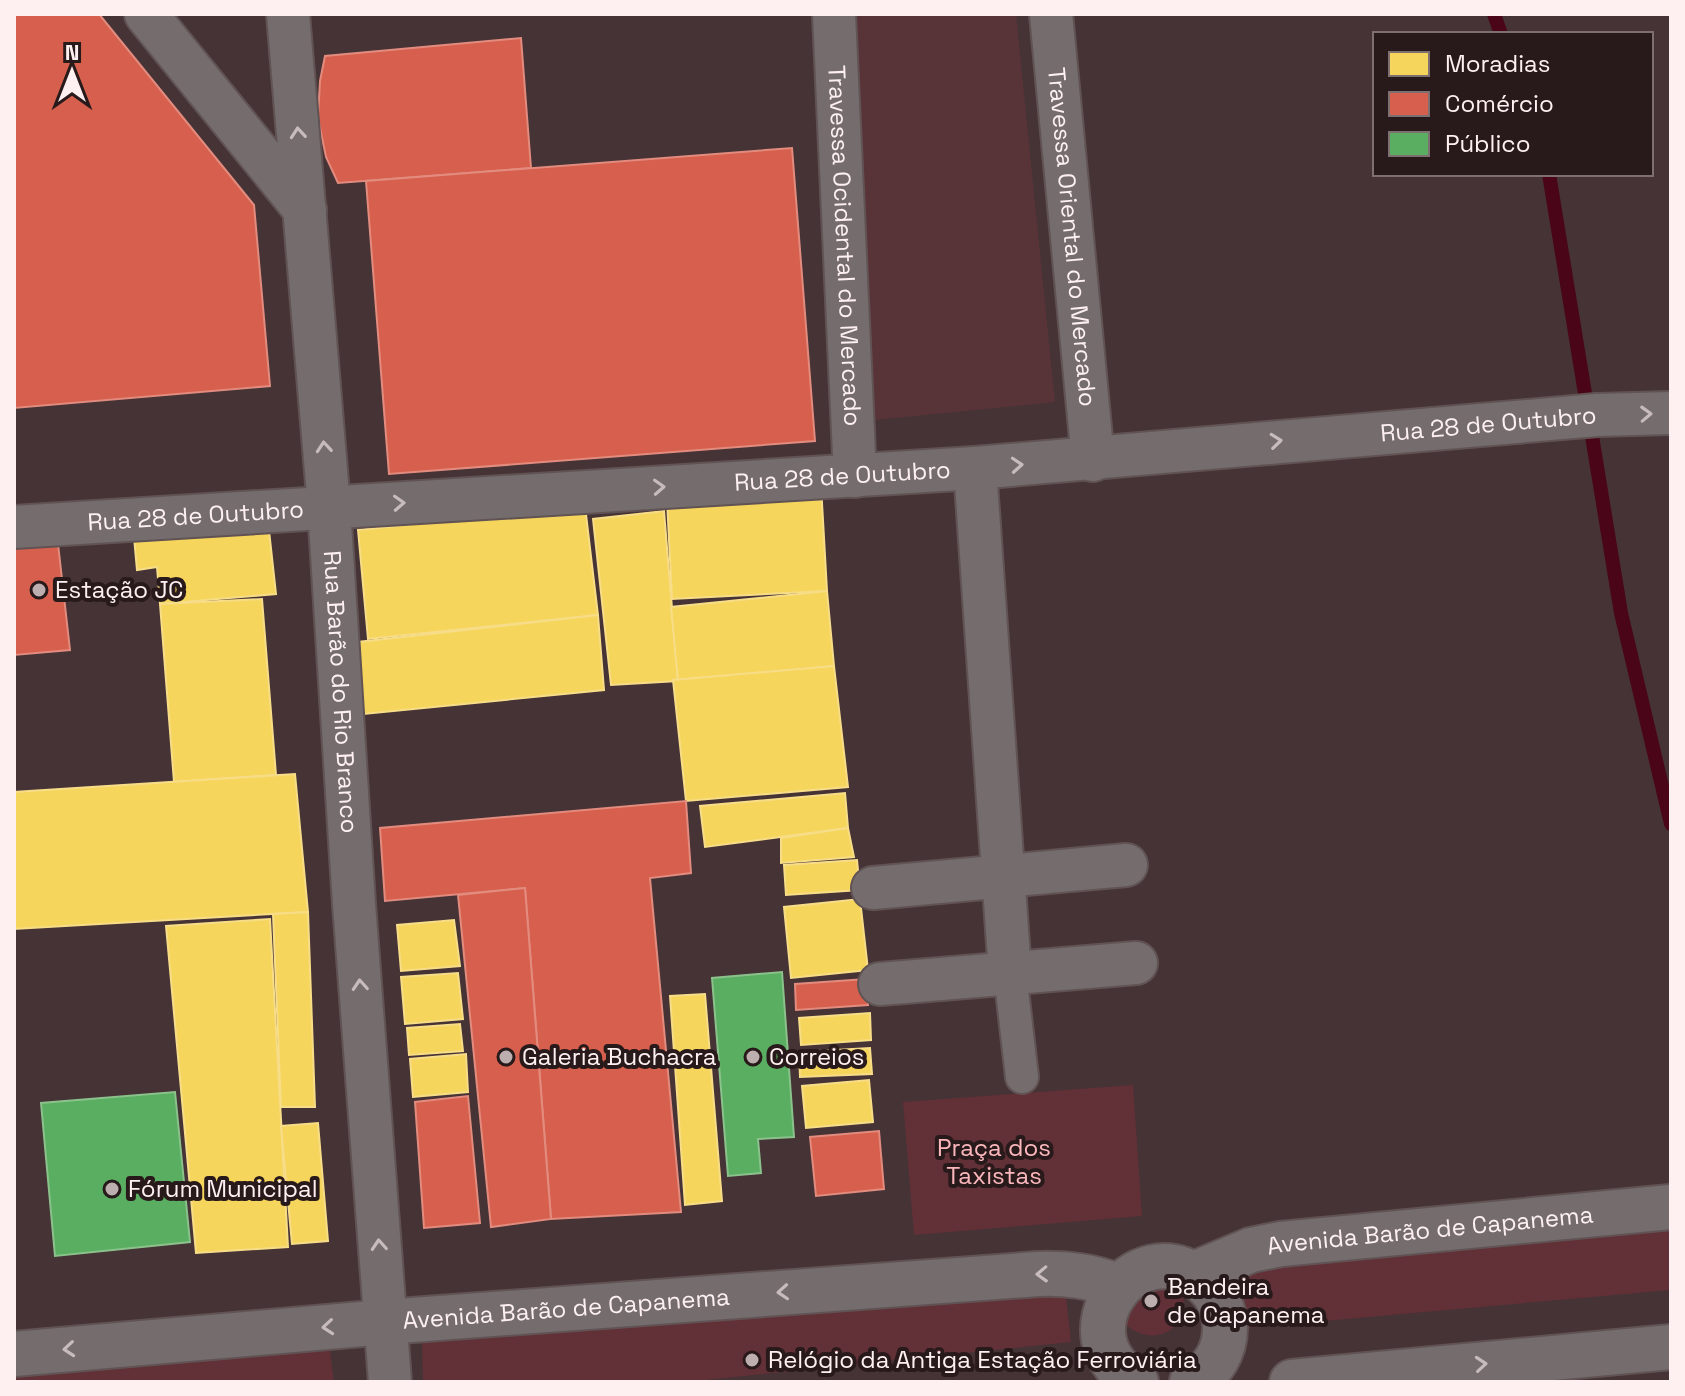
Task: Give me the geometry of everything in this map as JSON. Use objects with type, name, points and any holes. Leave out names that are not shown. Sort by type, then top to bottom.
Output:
[{"type":"street","points":[[146,14],[305,210]]},
{"type":"street","name":"Rua Barão do Rio Branco","points":[[288,14],[329,507],[354,904],[390,1382]]},
{"type":"street","name":"Travessa Ocidental do Mercado","points":[[834,14],[855,476]]},
{"type":"street","name":"Travessa Oriental do Mercado","points":[[1051,14],[1093,460]]},
{"type":"street","name":"Rua 28 de Outubro","points":[[14,527],[1093,460],[1458,426],[1597,415],[1671,413]]},
{"type":"street","points":[[975,468],[1010,973],[1022,1077]]},
{"type":"street","points":[[873,888],[1126,865]]},
{"type":"street","points":[[880,984],[1136,963]]},
{"type":"street","name":"Avenida Barão de Capanema","points":[[1194,1274],[1251,1250],[1281,1244],[1671,1207]]},
{"type":"street","points":[[1131,1381],[1115,1365],[1105,1346],[1102,1325],[1107,1304],[1118,1286],[1136,1274],[1157,1267],[1176,1268],[1194,1274],[1210,1287],[1221,1304],[1226,1325],[1224,1345],[1203,1381]]},
{"type":"street","name":"Avenida Barão de Capanema","points":[[14,1354],[385,1322],[1038,1274],[1088,1276],[1118,1286]]},
{"type":"street","points":[[1292,1382],[1403,1377],[1671,1347]]},
{"type":"shaded area","points":[[847,14],[1016,14],[1055,402],[865,421]]},
{"type":"green space","name":"Praça dos Taxistas","points":[[1133,1085],[1142,1216],[914,1235],[903,1102]]},
{"type":"green space","points":[[1671,1222],[1671,1290],[1245,1328],[1240,1263]]},
{"type":"green space","points":[[1064,1278],[1071,1342],[686,1382],[423,1382],[422,1336]]},
{"type":"green space","points":[[1124,1283],[1180,1286],[1184,1300],[1178,1323],[1160,1335],[1137,1332],[1125,1324]]},
{"type":"green space","points":[[329,1343],[334,1382],[14,1382],[14,1372]]},
{"type":"building: Moradias","points":[[821,485],[827,591],[672,599],[667,500]]},
{"type":"building: Moradias","points":[[585,506],[598,615],[368,639],[358,530]]},
{"type":"building: Moradias","points":[[664,511],[678,681],[611,685],[593,519]]},
{"type":"building: Moradias","points":[[267,512],[276,594],[160,604],[157,567],[137,570],[133,526]]},
{"type":"building: Moradias","points":[[827,591],[834,666],[678,681],[671,607]]},
{"type":"building: Moradias","points":[[262,599],[276,775],[174,782],[160,604]]},
{"type":"building: Moradias","points":[[598,615],[604,690],[364,714],[358,642]]},
{"type":"building: Moradias","points":[[834,666],[848,787],[686,801],[673,680]]},
{"type":"building: Moradias","points":[[295,774],[308,912],[14,929],[14,792]]},
{"type":"building: Moradias","points":[[845,793],[848,828],[705,847],[700,806]]},
{"type":"building: Moradias","points":[[848,828],[854,857],[781,863],[781,838]]},
{"type":"building: Moradias","points":[[857,860],[860,890],[786,895],[784,865]]},
{"type":"building: Moradias","points":[[860,899],[868,970],[791,978],[784,907]]},
{"type":"building: Moradias","points":[[308,912],[315,1107],[281,1107],[273,914]]},
{"type":"building: Moradias","points":[[270,919],[288,1247],[196,1253],[166,926]]},
{"type":"building: Moradias","points":[[454,920],[460,966],[401,971],[397,925]]},
{"type":"building: Moradias","points":[[458,973],[463,1019],[405,1024],[401,977]]},
{"type":"building: Moradias","points":[[705,994],[722,1201],[685,1205],[670,996]]},
{"type":"building: Moradias","points":[[870,1013],[871,1040],[801,1045],[799,1018]]},
{"type":"building: Moradias","points":[[460,1024],[463,1051],[409,1055],[407,1028]]},
{"type":"building: Moradias","points":[[870,1048],[872,1074],[800,1077],[799,1052]]},
{"type":"building: Moradias","points":[[466,1054],[468,1092],[413,1097],[410,1059]]},
{"type":"building: Moradias","points":[[869,1080],[873,1122],[806,1128],[802,1086]]},
{"type":"building: Moradias","points":[[318,1123],[328,1241],[292,1244],[281,1126]]},
{"type":"building: Comércio","points":[[14,14],[99,14],[254,205],[270,386],[14,408]]},
{"type":"building: Comércio","points":[[521,38],[531,168],[338,183],[326,157],[318,118],[325,56]]},
{"type":"building: Comércio","points":[[792,148],[815,441],[389,474],[366,181]]},
{"type":"building: Comércio","name":"Estação JC","points":[[56,526],[70,650],[14,655],[14,530]]},
{"type":"building: Comércio","points":[[686,801],[691,873],[650,878],[681,1212],[551,1219],[525,888],[385,901],[380,828]]},
{"type":"building: Comércio","name":"Galeria Buchacra","points":[[525,888],[551,1219],[491,1227],[458,895]]},
{"type":"building: Comércio","points":[[866,979],[868,1005],[796,1010],[795,984]]},
{"type":"building: Comércio","points":[[468,1096],[480,1223],[424,1228],[415,1102]]},
{"type":"building: Comércio","points":[[879,1131],[884,1189],[816,1196],[810,1137]]},
{"type":"building: Público","name":"Correios","points":[[782,972],[794,1137],[758,1139],[761,1173],[728,1176],[712,978]]},
{"type":"building: Público","points":[[175,1092],[190,1242],[55,1256],[41,1103]]},
{"type":"waterway","points":[[1494,14],[1500,32]]},
{"type":"waterway","points":[[1549,176],[1621,613],[1671,824]]},
{"type":"place","name":"Estação JC","points":[[39,590]]},
{"type":"place","name":"Galeria Buchacra","points":[[506,1057]]},
{"type":"place","name":"Correios","points":[[753,1057]]},
{"type":"place","name":"Fórum Municipal","points":[[112,1189]]},
{"type":"place","name":"Bandeira de Capanema","points":[[1151,1301]]},
{"type":"place","name":"Relógio da Antiga Estação Ferroviária","points":[[752,1360]]}]
